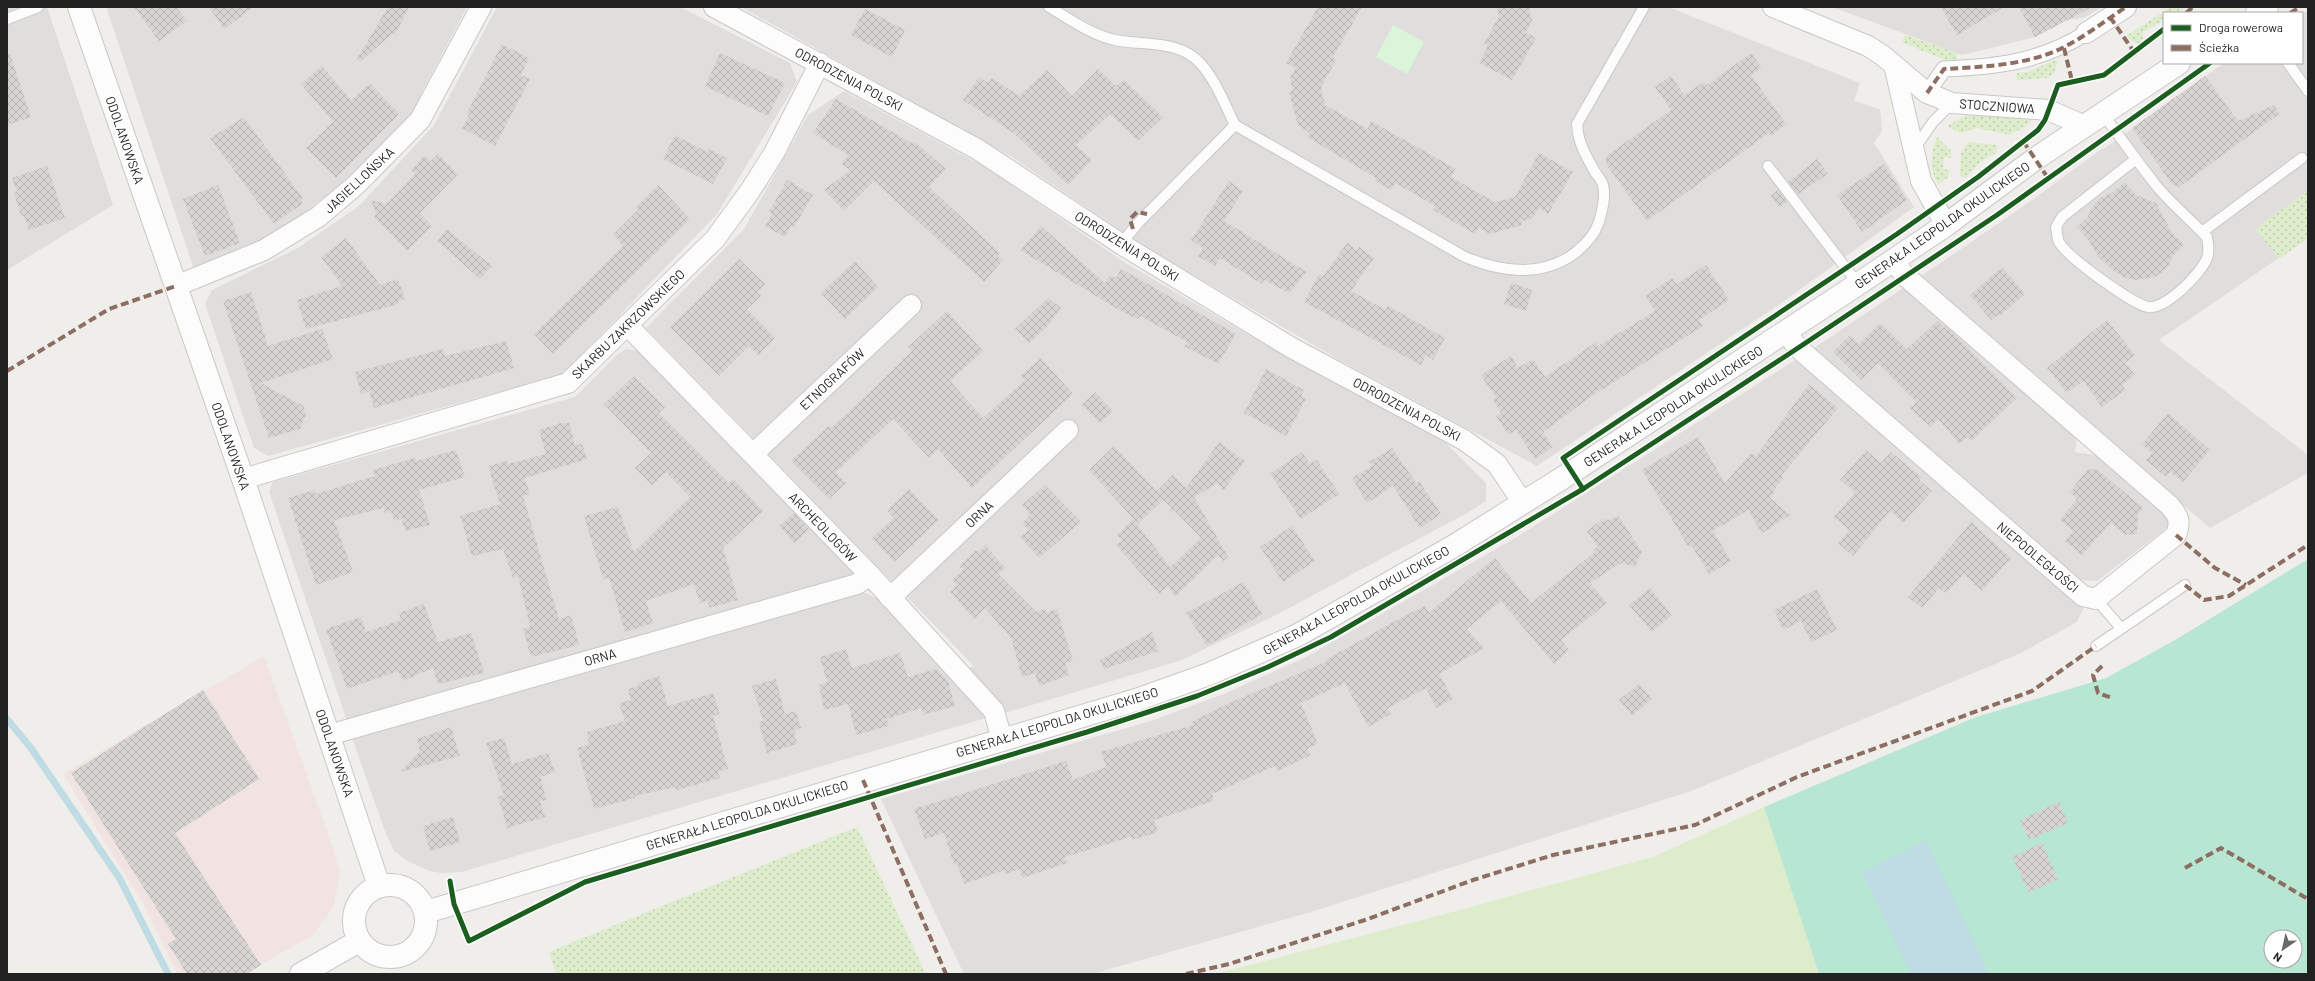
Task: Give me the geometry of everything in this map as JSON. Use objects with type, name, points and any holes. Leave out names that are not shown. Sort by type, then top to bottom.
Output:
[{"type":"street","name":"ODOLANOWSKA","points":[[79,7],[243,479],[379,886]]},
{"type":"street","name":"JAGIELLOŃSKA","points":[[176,286],[264,250],[318,217],[356,186],[420,120],[482,7]]},
{"type":"street","name":"ODRODZENIA POLSKI","points":[[714,7],[978,149],[1120,244],[1292,348],[1464,440],[1497,464],[1523,503]]},
{"type":"street","name":"STOCZNIOWA","points":[[1773,7],[1868,46],[1894,65],[1927,93],[1952,103],[2048,110],[2085,126]]},
{"type":"street","points":[[1927,93],[1944,69],[1977,67],[2022,61],[2064,48],[2126,7]]},
{"type":"street","name":"SKARBU ZAKRZOWSKIEGO","points":[[243,479],[568,383],[715,239],[730,220],[774,153],[820,63]]},
{"type":"street","name":"GENERAŁA LEOPOLDA OKULICKIEGO","points":[[426,912],[863,780],[1136,700],[1250,657],[1325,620],[1454,546],[1523,503],[1894,260],[1946,225],[2035,159],[2178,64]]},
{"type":"street","points":[[1894,65],[1915,148],[1921,181],[1946,225]]},
{"type":"street","points":[[1894,260],[1904,275],[2169,505],[2178,516],[2180,524],[2176,535],[2096,599]]},
{"type":"street","name":"ETNOGRAFÓW","points":[[753,454],[912,305]]},
{"type":"street","name":"ARCHEOLOGÓW","points":[[627,325],[870,575],[994,711],[1002,740]]},
{"type":"street","name":"NIEPODLEGŁOŚCI","points":[[1786,332],[1798,348],[2070,586],[2083,596],[2096,599]]},
{"type":"street","name":"ORNA","points":[[890,598],[1068,430]]},
{"type":"street","name":"ORNA","points":[[329,735],[857,584],[870,575]]},
{"type":"street","points":[[398,885],[413,893],[426,912],[427,922],[422,938],[412,950],[398,956],[382,956],[367,948],[359,941],[354,921],[357,905],[367,893],[379,886],[398,885]]},
{"type":"street","points":[[302,974],[359,941]]},
{"type":"lane","points":[[7,19],[38,7]]},
{"type":"lane","points":[[1049,7],[1096,33],[1115,40],[1160,44],[1190,56],[1201,63],[1214,82],[1235,126],[1465,256],[1505,270],[1531,270],[1548,267],[1564,260],[1580,249],[1598,225],[1603,204],[1603,185],[1582,149],[1578,138],[1577,124],[1644,7]]},
{"type":"lane","points":[[2289,64],[2308,91]]},
{"type":"lane","points":[[1915,148],[1933,122],[1952,103]]},
{"type":"lane","points":[[2103,114],[2156,185],[2207,237],[2209,247],[2208,258],[2189,281],[2162,306],[2148,307],[2125,296],[2069,253],[2059,242],[2056,227],[2062,217],[2136,159]]},
{"type":"lane","points":[[1120,244],[1138,223],[1235,126]]},
{"type":"lane","points":[[2202,232],[2302,158]]},
{"type":"lane","points":[[1768,166],[1858,284]]},
{"type":"lane","points":[[2096,646],[2120,628],[2185,585]]},
{"type":"lane","points":[[2096,599],[2120,628]]},
{"type":"shaded area","points":[[7,7],[47,7],[113,205],[7,270]]},
{"type":"shaded area","points":[[106,7],[467,7],[421,94],[417,109],[340,185],[292,222],[263,240],[194,269]]},
{"type":"shaded area","points":[[497,7],[680,7],[790,63],[797,82],[717,214],[563,374],[268,456],[254,448],[205,304],[212,290],[298,248],[359,206],[434,125]]},
{"type":"shaded area","points":[[741,7],[1668,7],[1860,83],[1854,101],[1880,109],[1882,131],[1874,143],[1914,207],[1780,304],[1537,466],[1343,362],[1150,250],[1012,157]]},
{"type":"shaded area","points":[[1614,7],[1636,7],[1594,77],[1578,78],[1579,69]]},
{"type":"shaded area","points":[[1832,7],[2102,7],[2084,18],[2068,20],[2035,37],[1962,55]]},
{"type":"shaded area","points":[[2308,11],[2308,238],[2159,340],[2308,455],[2308,473],[2210,528],[1918,278],[2008,217],[2223,64],[2303,64],[2303,14]]},
{"type":"shaded area","points":[[1645,23],[1655,38],[1611,112],[1601,118],[1592,113]]},
{"type":"shaded area","points":[[844,91],[985,167],[1124,262],[1264,344],[1442,439],[1486,483],[1486,501],[1469,512],[1274,616],[1182,660],[1005,713],[967,671],[973,665],[646,328],[744,229],[808,115]]},
{"type":"shaded area","points":[[2103,148],[2113,163],[2061,200],[2051,186]]},
{"type":"shaded area","points":[[1905,287],[2077,436],[2075,452],[2101,456],[2168,515],[2168,527],[2097,581],[2078,580],[1811,350]]},
{"type":"shaded area","points":[[626,349],[638,351],[856,568],[853,574],[347,721],[269,492],[273,482],[575,397],[617,355]]},
{"type":"shaded area","points":[[1797,359],[2084,607],[2077,622],[2019,654],[1691,791],[1311,912],[1092,974],[964,974],[881,799],[1154,720],[1226,693],[1306,657],[1517,537]]},
{"type":"shaded area","points":[[863,592],[879,599],[983,710],[986,718],[461,872],[441,873],[430,871],[407,861],[394,851],[385,831],[352,738]]},
{"type":"shaded area","points":[[264,656],[331,842],[340,873],[334,906],[313,935],[245,974],[177,974],[145,907],[63,774]]},
{"type":"green space","points":[[2171,7],[2187,7],[2180,12],[2163,12]]},
{"type":"green space","points":[[2163,12],[2163,21],[2143,32],[2143,42],[2139,45],[2126,36]]},
{"type":"green space","points":[[1393,25],[1424,42],[1407,74],[1376,57]]},
{"type":"green space","points":[[1905,35],[1957,53],[1957,60],[1952,63],[1902,42]]},
{"type":"green space","points":[[2055,60],[2058,62],[2053,75],[2048,78],[2018,80],[2016,77],[2017,73],[2028,72]]},
{"type":"green space","points":[[1975,115],[2032,120],[2029,124],[2010,135],[1977,128],[1960,133],[1947,126],[1965,116]]},
{"type":"green space","points":[[1937,137],[1951,151],[1951,158],[1944,157],[1943,169],[1950,170],[1948,177],[1938,184],[1932,167],[1933,149]]},
{"type":"green space","points":[[1968,142],[1997,145],[1996,153],[1980,162],[1966,178],[1960,176],[1961,152]]},
{"type":"green space","points":[[2308,190],[2308,238],[2279,259],[2255,229]]},
{"type":"green space","points":[[2308,559],[2308,974],[1819,974],[1764,807],[1976,717],[2106,678],[2175,640]]},
{"type":"green space","points":[[1764,807],[1819,974],[1215,974],[1445,914],[1653,857]]},
{"type":"green space","points":[[857,827],[926,974],[556,974],[549,952]]},
{"type":"water","points":[[1926,840],[1989,974],[1911,974],[1862,872]]},
{"type":"building","points":[[134,7],[176,7],[187,21],[159,41]]},
{"type":"building","points":[[209,7],[254,7],[224,29]]},
{"type":"building","points":[[388,7],[409,7],[395,35],[393,33],[360,62],[357,59]]},
{"type":"building","points":[[1318,7],[1362,7],[1333,57],[1336,60],[1321,87],[1325,105],[1368,129],[1371,121],[1456,169],[1451,177],[1495,202],[1515,197],[1539,153],[1573,172],[1548,214],[1539,208],[1533,218],[1521,221],[1522,225],[1490,234],[1479,228],[1475,234],[1433,210],[1435,206],[1395,183],[1391,190],[1375,181],[1376,178],[1307,137],[1310,133],[1298,125],[1289,92],[1293,91],[1290,78],[1296,68],[1286,63]]},
{"type":"building","points":[[1497,7],[1529,7],[1532,21],[1526,32],[1536,38],[1512,80],[1479,63],[1488,46],[1484,44],[1499,16]]},
{"type":"building","points":[[1941,7],[2004,7],[1957,35]]},
{"type":"building","points":[[2019,7],[2092,7],[2035,37]]},
{"type":"building","points":[[865,9],[905,30],[892,57],[851,35]]},
{"type":"building","points":[[502,44],[529,58],[521,75],[530,79],[495,146],[462,128],[469,115],[467,113]]},
{"type":"building","points":[[720,53],[785,83],[768,116],[705,86]]},
{"type":"building","points":[[1751,53],[1762,68],[1751,75],[1786,124],[1771,136],[1769,133],[1647,221],[1606,164],[1606,156],[1671,110],[1655,87],[1671,76],[1684,95],[1704,82],[1707,85]]},
{"type":"building","points":[[10,54],[31,117],[7,125],[7,55]]},
{"type":"building","points":[[322,66],[351,100],[370,83],[399,114],[336,178],[306,148],[333,122],[301,84]]},
{"type":"building","points":[[1098,69],[1116,86],[1124,80],[1163,117],[1138,141],[1110,114],[1076,145],[1092,160],[1068,185],[1015,134],[963,100],[979,77],[988,83],[992,78],[1019,96],[1047,70],[1072,96]]},
{"type":"building","points":[[2205,76],[2238,121],[2274,105],[2279,114],[2179,187],[2172,184],[2132,128]]},
{"type":"building","points":[[836,99],[913,144],[915,142],[946,169],[929,187],[1000,253],[998,256],[1003,260],[984,282],[874,181],[844,211],[824,190],[850,170],[842,164],[848,155],[813,133]]},
{"type":"building","points":[[244,117],[302,197],[302,204],[274,224],[210,138]]},
{"type":"building","points":[[675,135],[707,152],[708,149],[727,158],[713,184],[663,159]]},
{"type":"building","points":[[438,154],[458,174],[420,213],[432,226],[407,251],[374,217],[376,214],[371,200],[386,204],[415,174],[411,170],[424,156],[431,161]]},
{"type":"building","points":[[1817,159],[1828,174],[1798,194],[1788,182]]},
{"type":"building","points":[[1884,164],[1907,200],[1862,232],[1837,195]]},
{"type":"building","points":[[47,166],[65,218],[29,230],[24,216],[21,216],[14,193],[17,192],[12,178]]},
{"type":"building","points":[[787,180],[813,195],[794,227],[791,226],[785,237],[765,226],[772,214],[769,212]]},
{"type":"building","points":[[1229,181],[1243,191],[1224,221],[1307,272],[1289,293],[1264,280],[1262,284],[1220,258],[1215,266],[1198,256],[1203,248],[1191,240]]},
{"type":"building","points":[[2125,182],[2136,195],[2156,203],[2171,231],[2184,245],[2173,256],[2167,268],[2155,277],[2136,280],[2126,278],[2115,272],[2098,257],[2090,242],[2077,227],[2088,217],[2091,209],[2100,198],[2112,193]]},
{"type":"building","points":[[218,185],[240,243],[205,256],[183,199]]},
{"type":"building","points":[[658,185],[690,219],[553,354],[534,334],[623,246],[613,235],[638,210],[636,207]]},
{"type":"building","points":[[1778,190],[1787,202],[1779,207],[1771,196]]},
{"type":"building","points":[[1041,226],[1105,283],[1110,275],[1116,278],[1121,269],[1236,334],[1218,364],[1184,346],[1187,342],[1140,316],[1138,319],[1124,313],[1020,250]]},
{"type":"building","points":[[447,229],[492,266],[480,279],[437,241]]},
{"type":"building","points":[[346,238],[380,285],[398,279],[405,299],[398,301],[399,304],[306,329],[297,300],[342,286],[321,257]]},
{"type":"building","points":[[1347,243],[1357,250],[1359,247],[1374,258],[1351,291],[1386,310],[1388,306],[1445,338],[1433,360],[1426,355],[1421,365],[1304,302],[1319,274],[1323,276]]},
{"type":"building","points":[[739,259],[765,284],[757,292],[761,296],[747,309],[775,338],[758,355],[749,346],[719,376],[670,327]]},
{"type":"building","points":[[855,261],[878,287],[845,319],[821,293]]},
{"type":"building","points":[[1706,265],[1729,300],[1699,320],[1703,326],[1595,394],[1543,432],[1553,447],[1535,459],[1516,430],[1508,435],[1496,416],[1501,413],[1493,400],[1496,398],[1481,375],[1511,356],[1518,368],[1533,359],[1545,377],[1596,342],[1598,346],[1655,311],[1645,296],[1672,278],[1676,284]]},
{"type":"building","points":[[2002,267],[2025,294],[2000,316],[1999,314],[1991,320],[1970,295]]},
{"type":"building","points":[[1511,283],[1532,290],[1526,311],[1504,304]]},
{"type":"building","points":[[251,292],[268,346],[322,329],[333,359],[261,383],[303,406],[306,415],[300,429],[269,438],[223,301]]},
{"type":"building","points":[[1048,298],[1061,308],[1048,326],[1029,343],[1015,329]]},
{"type":"building","points":[[947,311],[983,351],[950,381],[983,418],[1025,380],[1020,376],[1041,358],[1073,394],[972,488],[938,449],[929,458],[893,419],[836,472],[846,483],[829,499],[791,461],[828,426],[831,428],[871,391],[912,351],[908,347]]},
{"type":"building","points":[[2107,320],[2135,355],[2125,363],[2135,375],[2122,385],[2125,390],[2102,407],[2083,381],[2067,393],[2047,368]]},
{"type":"building","points":[[1937,321],[1944,328],[1946,326],[2017,398],[1971,441],[1968,437],[1959,444],[1938,419],[1931,427],[1910,409],[1916,402],[1878,363],[1861,380],[1833,352],[1850,335],[1859,344],[1880,323],[1907,349]]},
{"type":"building","points":[[506,341],[514,368],[374,408],[369,391],[361,394],[355,372],[443,349],[445,356]]},
{"type":"building","points":[[1266,369],[1304,390],[1301,396],[1306,399],[1286,436],[1244,413]]},
{"type":"building","points":[[634,376],[665,407],[659,413],[729,483],[733,479],[763,511],[723,548],[738,600],[709,608],[708,600],[700,603],[694,584],[646,601],[653,623],[625,632],[609,578],[603,579],[584,516],[618,507],[634,552],[690,497],[666,472],[652,485],[635,468],[651,453],[604,404]]},
{"type":"building","points":[[1809,384],[1838,408],[1781,476],[1783,478],[1773,491],[1774,493],[1770,498],[1790,515],[1762,533],[1748,510],[1713,531],[1731,561],[1709,574],[1691,545],[1688,546],[1642,470],[1698,437],[1725,483],[1751,453],[1756,456]]},
{"type":"building","points":[[1095,392],[1113,411],[1100,423],[1082,405]]},
{"type":"building","points":[[2168,413],[2210,450],[2183,482],[2170,472],[2166,477],[2146,460],[2152,453],[2142,444]]},
{"type":"building","points":[[561,423],[569,423],[575,445],[582,444],[587,459],[525,478],[530,494],[523,496],[559,619],[571,615],[579,645],[531,657],[523,629],[530,627],[518,576],[513,578],[503,549],[472,556],[460,516],[500,504],[488,466],[507,461],[508,464],[546,454],[539,430]]},
{"type":"building","points":[[1219,442],[1245,461],[1223,491],[1218,483],[1194,497],[1228,557],[1223,561],[1218,555],[1175,597],[1168,586],[1159,594],[1116,545],[1122,540],[1117,535],[1133,519],[1170,567],[1201,538],[1174,510],[1168,513],[1172,508],[1163,500],[1138,524],[1089,470],[1114,446],[1157,491],[1173,475],[1186,488]]},
{"type":"building","points":[[1392,448],[1417,484],[1419,481],[1441,514],[1420,528],[1393,486],[1367,503],[1352,478],[1372,466],[1369,462]]},
{"type":"building","points":[[456,450],[465,477],[419,490],[430,525],[406,531],[401,519],[394,521],[391,511],[385,513],[384,508],[334,520],[353,572],[316,585],[288,498],[314,490],[316,494],[375,476],[373,470],[415,458],[416,461]]},
{"type":"building","points":[[1866,450],[1881,463],[1891,452],[1921,477],[1919,480],[1932,491],[1903,523],[1890,511],[1853,556],[1838,543],[1849,530],[1834,517],[1855,492],[1840,480]]},
{"type":"building","points":[[1302,452],[1310,464],[1317,460],[1339,494],[1301,519],[1270,474]]},
{"type":"building","points":[[2097,469],[2143,508],[2138,514],[2137,534],[2125,535],[2111,523],[2082,555],[2065,541],[2073,531],[2060,520],[2077,499],[2070,492],[2087,470]]},
{"type":"building","points":[[1045,485],[1081,522],[1039,558],[1020,537],[1028,530],[1022,523],[1030,515],[1022,505]]},
{"type":"building","points":[[909,489],[939,520],[894,562],[872,538],[894,518],[887,510]]},
{"type":"building","points":[[794,513],[809,530],[794,543],[779,526]]},
{"type":"building","points":[[1618,515],[1642,552],[1635,566],[1621,563],[1590,583],[1607,603],[1561,640],[1569,650],[1554,664],[1501,601],[1467,629],[1484,648],[1439,674],[1453,699],[1436,708],[1426,688],[1388,708],[1391,714],[1368,727],[1345,683],[1301,703],[1318,744],[1307,749],[1311,755],[1278,771],[1275,766],[1212,794],[1214,801],[1154,820],[1158,832],[1132,840],[1131,837],[1065,857],[1067,863],[1022,878],[1020,869],[1006,874],[1005,870],[964,884],[957,864],[954,865],[944,833],[925,839],[914,809],[1066,761],[1073,780],[1106,767],[1101,752],[1193,725],[1191,722],[1227,704],[1326,662],[1325,660],[1406,615],[1425,606],[1429,612],[1495,558],[1531,603],[1595,552],[1593,550],[1598,547],[1587,531],[1603,519],[1610,520]]},
{"type":"building","points":[[1971,522],[2011,558],[1982,591],[1964,574],[1946,593],[1939,588],[1922,608],[1908,597]]},
{"type":"building","points":[[1292,526],[1315,561],[1283,582],[1260,547]]},
{"type":"building","points":[[985,545],[1005,568],[998,574],[1036,612],[1045,609],[1046,613],[1057,609],[1073,661],[1065,663],[1069,675],[1039,686],[1035,673],[1022,677],[1011,638],[985,608],[974,619],[950,592],[957,585],[952,580],[963,570],[959,566],[975,551],[980,551]]},
{"type":"building","points":[[1243,582],[1262,614],[1207,646],[1186,613]]},
{"type":"building","points":[[1650,588],[1672,615],[1652,632],[1629,605]]},
{"type":"building","points":[[1817,589],[1837,630],[1811,642],[1801,621],[1783,630],[1774,610]]},
{"type":"building","points":[[424,604],[438,642],[471,633],[484,673],[438,684],[433,668],[403,681],[398,671],[347,689],[326,629],[361,617],[366,632],[401,620],[399,613]]},
{"type":"building","points":[[1152,632],[1158,651],[1104,669],[1100,660]]},
{"type":"building","points":[[846,649],[852,668],[900,653],[908,677],[936,669],[948,681],[955,706],[923,715],[921,708],[887,719],[889,726],[856,735],[848,704],[824,710],[819,685],[827,682],[820,657]]},
{"type":"building","points":[[659,676],[668,706],[713,693],[720,714],[713,716],[728,769],[718,772],[720,778],[677,790],[675,787],[635,796],[635,798],[594,809],[577,748],[589,744],[587,732],[625,721],[619,703],[631,700],[628,689],[638,686],[637,683]]},
{"type":"building","points":[[776,679],[785,714],[796,711],[801,728],[794,730],[797,744],[767,753],[759,722],[763,720],[752,686]]},
{"type":"building","points":[[1639,684],[1652,699],[1632,716],[1619,700]]},
{"type":"building","points":[[203,690],[259,779],[175,833],[261,965],[247,974],[187,974],[168,944],[176,939],[71,773]]},
{"type":"building","points":[[451,727],[460,756],[400,772],[420,751],[417,739]]},
{"type":"building","points":[[504,738],[512,764],[548,753],[555,772],[540,777],[547,800],[540,801],[545,817],[507,828],[498,797],[504,795],[486,743]]},
{"type":"building","points":[[2059,802],[2068,823],[2029,840],[2020,820]]},
{"type":"building","points":[[453,817],[460,842],[430,851],[423,826]]},
{"type":"building","points":[[2042,843],[2058,879],[2029,893],[2012,857]]},
{"type":"waterway","points":[[7,719],[31,748],[120,879],[168,974]]},
{"type":"marked path","points":[[1927,93],[1944,69],[2006,64],[2036,58],[2051,53],[2080,38],[2126,7]]},
{"type":"marked path","points":[[2187,12],[2193,7]]},
{"type":"marked path","points":[[2292,12],[2300,7]]},
{"type":"marked path","points":[[2110,17],[2134,52]]},
{"type":"marked path","points":[[2064,48],[2072,81]]},
{"type":"marked path","points":[[2023,141],[2048,178]]},
{"type":"marked path","points":[[1133,229],[1130,219],[1137,212],[1147,214]]},
{"type":"marked path","points":[[7,371],[109,309],[176,286]]},
{"type":"marked path","points":[[2176,535],[2215,568],[2246,585]]},
{"type":"marked path","points":[[2185,585],[2204,600],[2229,596],[2308,545]]},
{"type":"marked path","points":[[1186,974],[1229,964],[1365,920],[1473,880],[1553,855],[1695,825],[1797,777],[2032,691],[2096,646]]},
{"type":"marked path","points":[[2102,666],[2093,675],[2098,693],[2112,698]]},
{"type":"marked path","points":[[863,780],[946,974]]},
{"type":"marked path","points":[[2185,868],[2221,848],[2308,899]]},
{"type":"cycle path","points":[[1583,489],[1563,458],[1897,234],[1978,177],[2038,130],[2045,120],[2058,85],[2104,75],[2163,30]]},
{"type":"cycle path","points":[[450,881],[454,904],[469,941],[585,882],[1087,732],[1197,696],[1268,667],[1331,637],[1583,489],[1997,215],[2209,64]]}]
